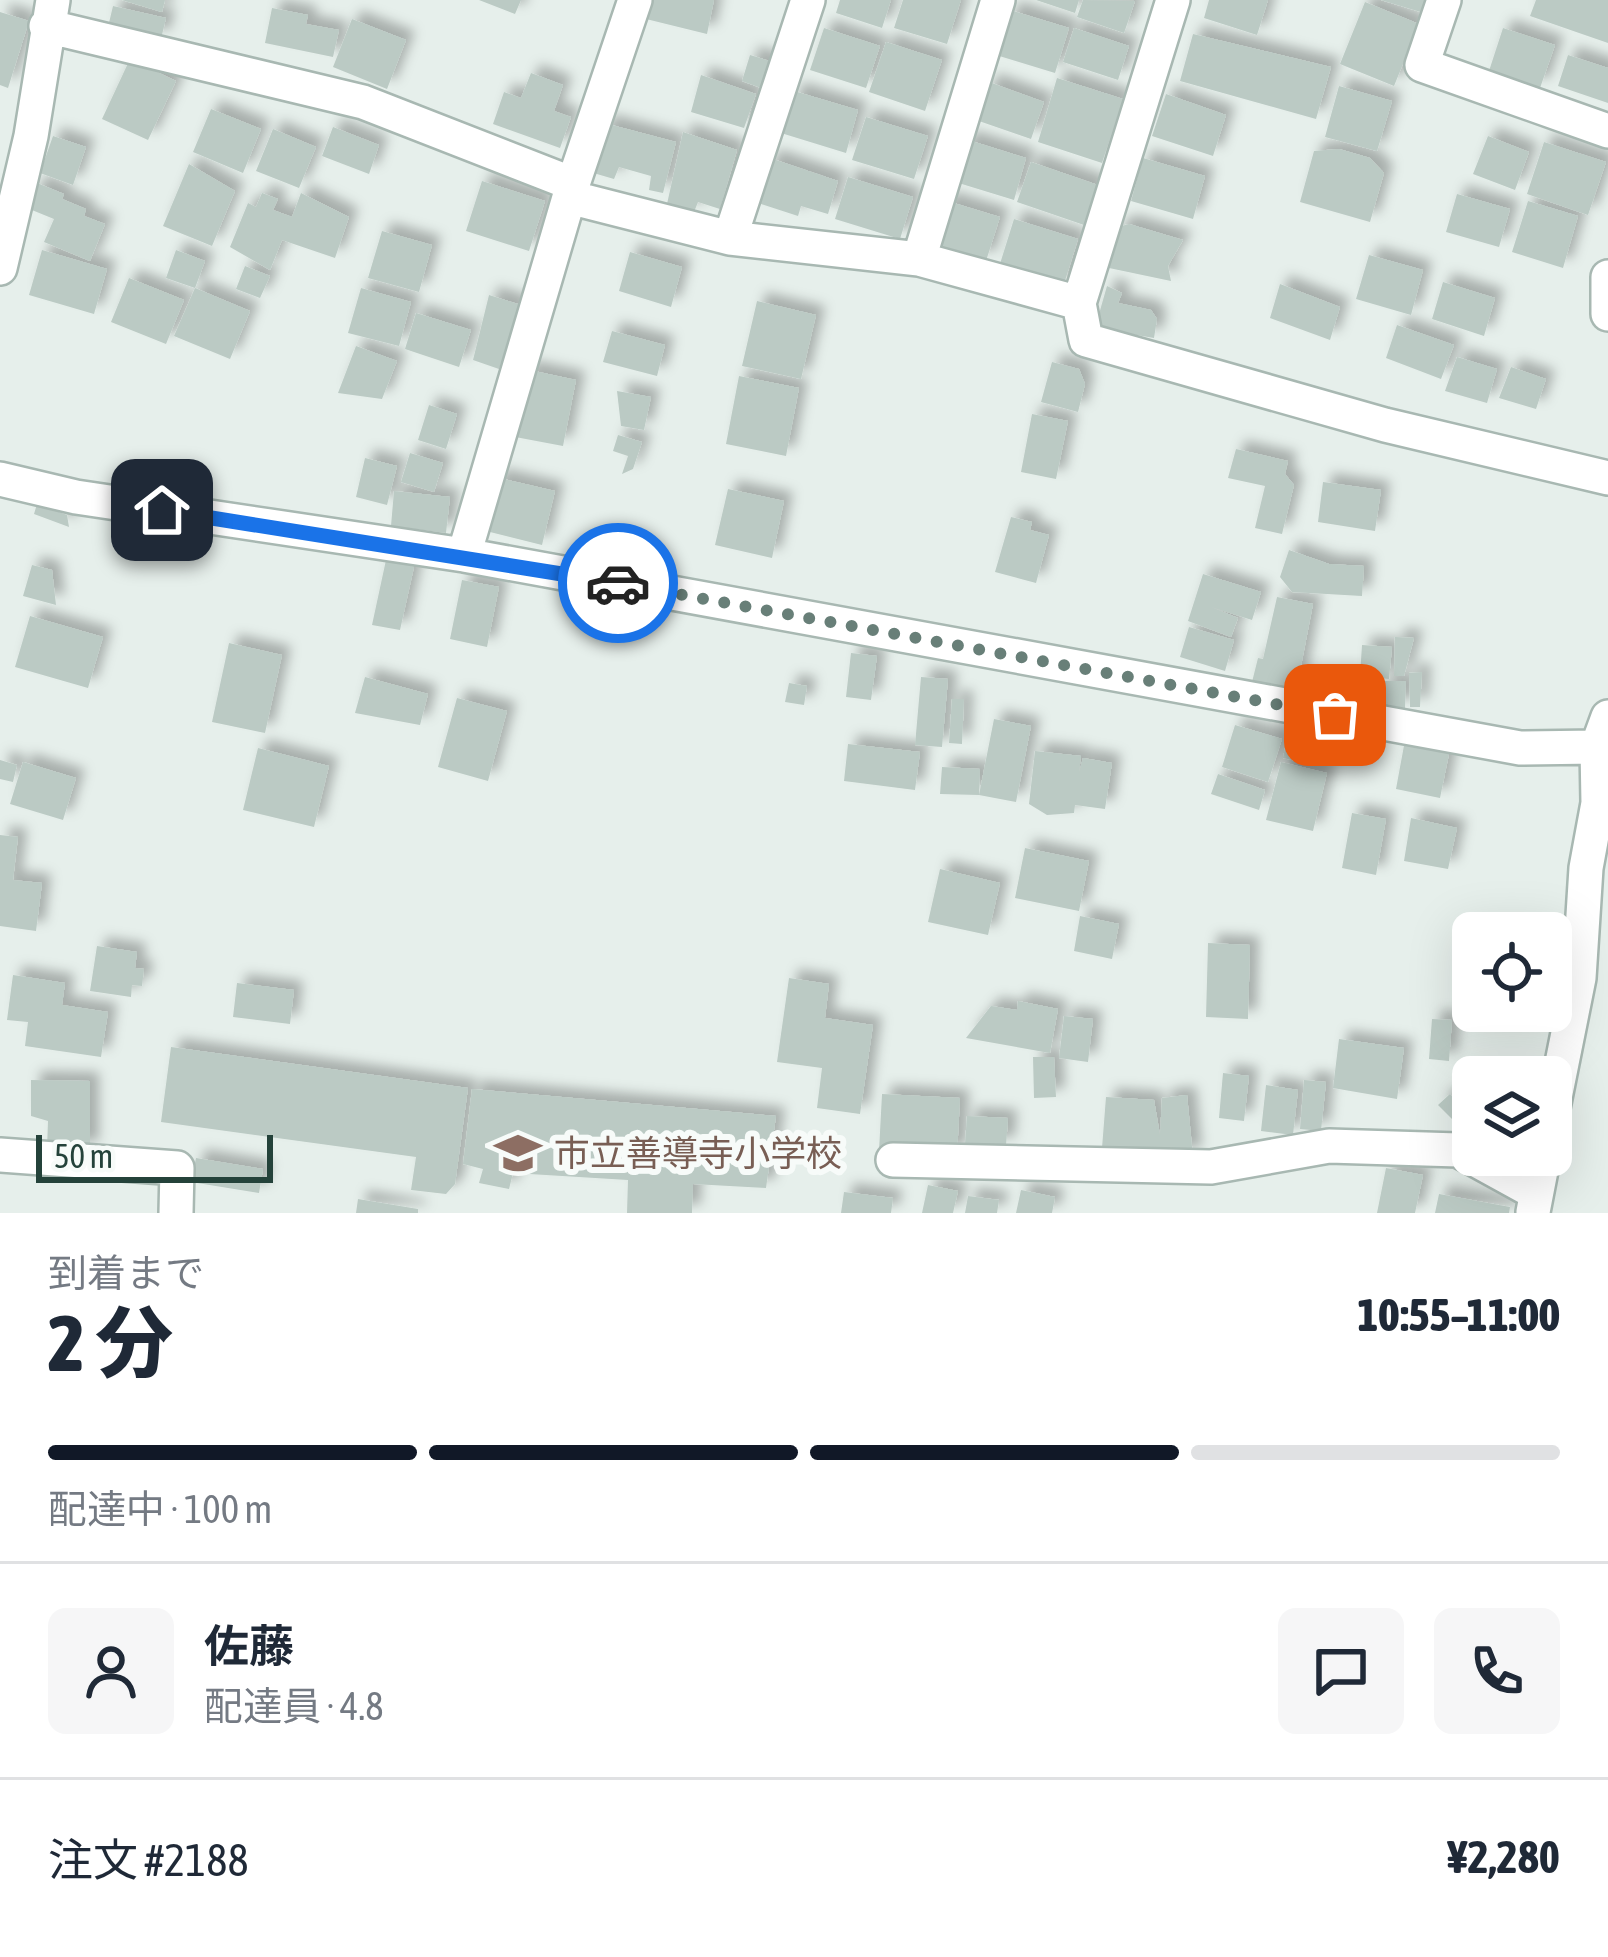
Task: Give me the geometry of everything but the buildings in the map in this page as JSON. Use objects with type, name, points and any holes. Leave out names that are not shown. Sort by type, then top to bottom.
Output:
[{"type":"street","points":[[464,555],[571,191],[635,0]]},
{"type":"street","points":[[730,238],[808,0]]},
{"type":"street","points":[[919,259],[998,0]]},
{"type":"street","points":[[1173,0],[1079,304],[1086,340],[1385,425],[1608,478]]},
{"type":"street","points":[[1444,0],[1422,65],[1608,131]]},
{"type":"street","points":[[0,268],[31,136],[49,13],[363,102],[571,191],[730,238],[919,259],[1079,304]]},
{"type":"street","points":[[1608,277],[1608,314]]},
{"type":"street","points":[[0,479],[76,497],[464,555],[1520,748],[1603,732],[1598,803],[1586,868],[1594,982],[1571,1056]]},
{"type":"street","points":[[893,1160],[1211,1167],[1329,1146],[1458,1150],[1534,1203]]},
{"type":"street","points":[[0,1155],[178,1168],[176,1213]]},
{"type":"way so far","points":[[618,583],[1335,715]]},
{"type":"place","name":"市立善導寺小学校","points":[[518,1153]]},
{"type":"route","points":[[162,510],[618,583]]}]
